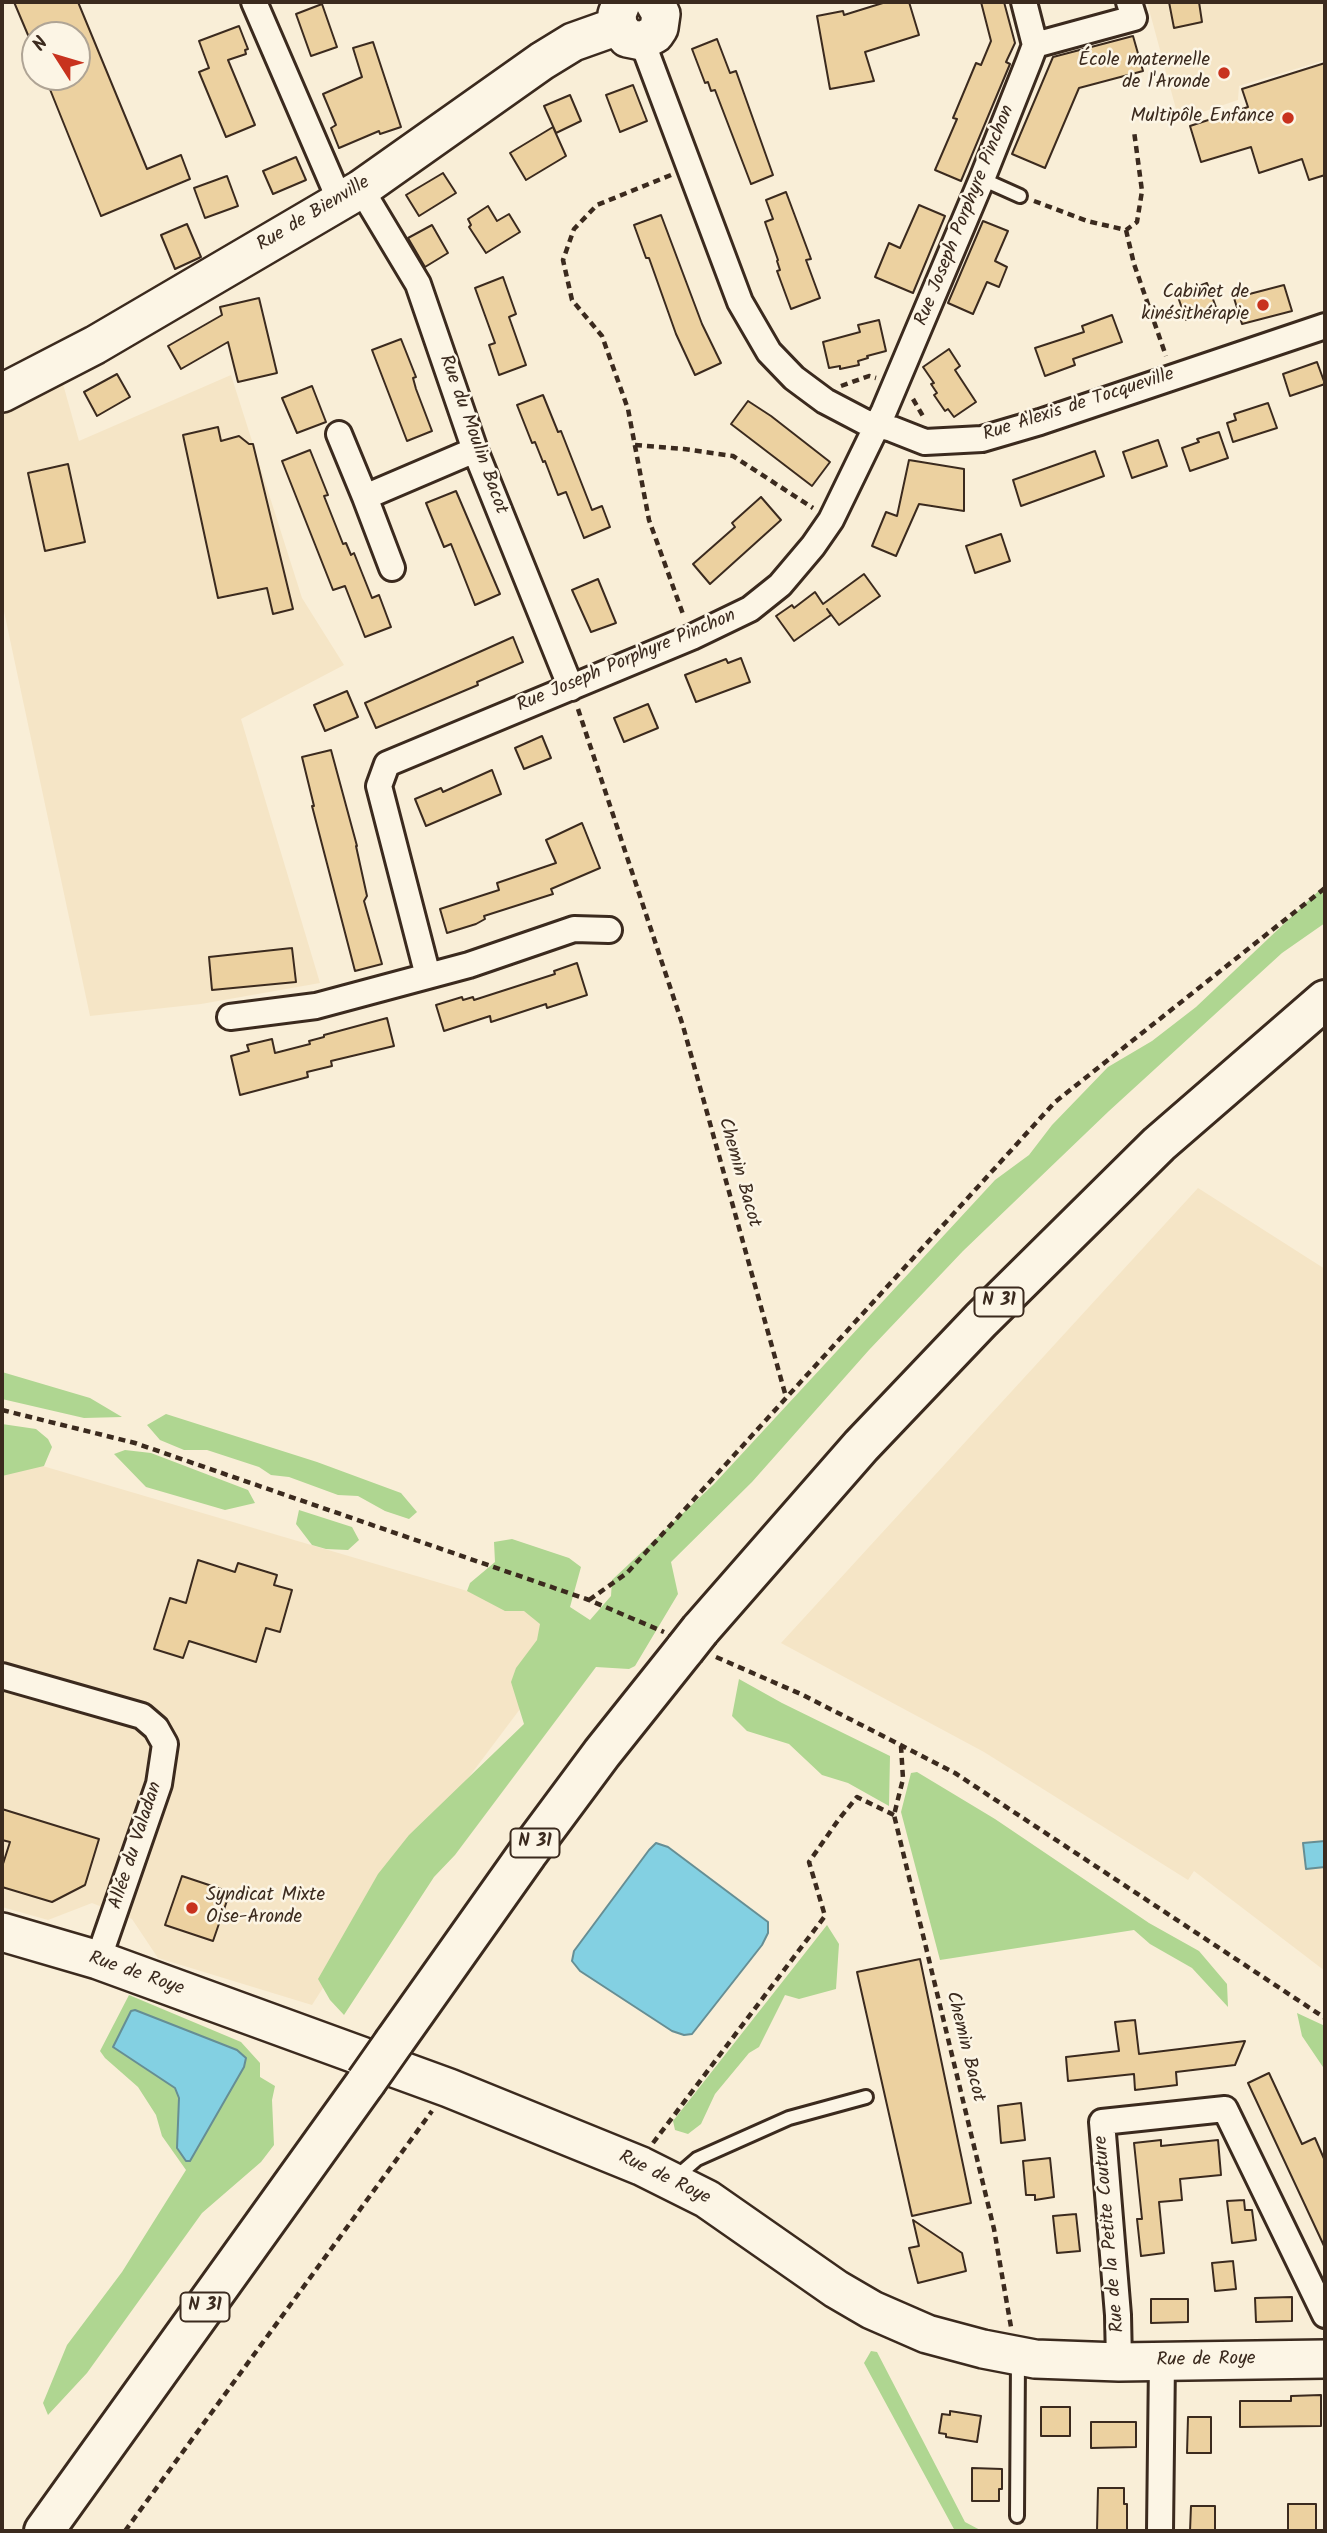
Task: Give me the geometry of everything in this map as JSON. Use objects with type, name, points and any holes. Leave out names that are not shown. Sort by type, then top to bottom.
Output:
[{"type":"main road","points":[[628,23],[654,34],[659,28],[661,14],[653,2]]},
{"type":"main road","name":"Rue de Bienville","points":[[2,393],[95,345],[350,195],[573,42],[628,23]]},
{"type":"main road","name":"N 31","points":[[44,2531],[536,1842],[602,1753],[693,1640],[861,1446],[981,1320],[1159,1144],[1325,1000]]},
{"type":"main road","name":"Rue de Roye","points":[[2,1932],[98,1960],[449,2088],[656,2173],[735,2217],[836,2289],[872,2310],[927,2334],[1014,2356],[1119,2362],[1325,2359]]},
{"type":"street","name":"Rue du Moulin Bacot","points":[[254,2],[350,195],[418,284],[475,450],[571,688]]},
{"type":"street","points":[[1024,2],[1035,45],[1134,18],[1129,2]]},
{"type":"street","name":"Rue Alexis de Tocqueville","points":[[628,23],[690,168],[740,302],[769,352],[794,378],[825,401],[865,422],[925,442],[982,439],[1325,326]]},
{"type":"street","name":"Rue Joseph Porphyre Pinchon","points":[[428,976],[379,786],[387,764],[692,637],[750,609],[780,585],[831,520],[878,425],[982,179],[1035,45]]},
{"type":"street","points":[[339,434],[392,568]]},
{"type":"street","points":[[365,497],[475,450]]},
{"type":"street","points":[[230,1017],[316,1006],[469,965],[574,929],[609,930]]},
{"type":"street","name":"Allée du Valadan","points":[[2,1675],[142,1716],[156,1728],[165,1744],[159,1784],[98,1960]]},
{"type":"street","name":"Rue de la Petite Couture","points":[[1119,2362],[1108,2295],[1102,2122],[1225,2109],[1325,2315]]},
{"type":"street","points":[[1160,2531],[1162,2361]]},
{"type":"lane","points":[[982,179],[1020,196]]},
{"type":"lane","points":[[656,2173],[697,2159],[789,2118],[866,2097]]},
{"type":"lane","points":[[1014,2356],[1017,2516]]},
{"type":"path","points":[[1020,196],[1087,221],[1126,230],[1137,222],[1142,191],[1134,131]]},
{"type":"path","points":[[690,168],[597,205],[574,229],[563,260],[572,300],[602,336],[628,410],[649,520],[692,637]]},
{"type":"path","points":[[1126,230],[1172,376]]},
{"type":"path","points":[[635,445],[733,456],[831,520]]},
{"type":"path","name":"Chemin Bacot","points":[[571,688],[682,1026],[786,1397]]},
{"type":"path","points":[[589,1600],[626,1573],[1055,1102],[1325,888]]},
{"type":"path","name":"Chemin Bacot","points":[[901,1746],[903,1779],[894,1815],[994,2229],[1011,2319],[1014,2356]]},
{"type":"path","points":[[656,2173],[645,2152],[825,1916],[809,1862],[857,1797],[894,1815]]},
{"type":"path","points":[[125,2531],[449,2088]]},
{"type":"shaded area","name":"École maternelle de l'Aronde","points":[[1147,2],[1325,2],[1325,60],[1239,86],[1238,100],[1179,120]]},
{"type":"shaded area","points":[[231,375],[302,598],[344,665],[241,719],[320,983],[201,1004],[90,1016],[2,602],[2,415],[63,384],[79,441]]},
{"type":"shaded area","points":[[1198,1188],[1325,1269],[1325,1971],[1194,1871],[1188,1880],[984,1752],[781,1643]]},
{"type":"shaded area","points":[[2,1454],[583,1625],[391,1881],[312,2005],[158,1958],[132,1919],[92,1903],[48,1920],[2,1907]]},
{"type":"green space","points":[[1325,885],[1325,923],[1282,953],[1109,1111],[963,1251],[869,1350],[752,1482],[671,1562],[678,1594],[635,1666],[629,1669],[596,1667],[455,1855],[434,1877],[344,2015],[330,2000],[318,1979],[378,1874],[409,1835],[524,1724],[511,1682],[516,1668],[537,1640],[540,1624],[524,1611],[505,1611],[467,1591],[470,1583],[495,1562],[494,1542],[512,1539],[569,1558],[581,1567],[570,1607],[590,1620],[611,1596],[612,1580],[714,1484],[995,1180],[1029,1155],[1052,1125],[1108,1067],[1152,1041],[1196,1007]]},
{"type":"green space","points":[[2,1372],[90,1398],[122,1417],[84,1418],[2,1399]]},
{"type":"green space","points":[[166,1414],[317,1462],[401,1493],[417,1512],[409,1519],[385,1511],[358,1496],[338,1495],[289,1477],[271,1475],[259,1467],[207,1450],[184,1450],[160,1440],[147,1425]]},
{"type":"green space","points":[[2,1424],[36,1429],[48,1439],[52,1447],[44,1466],[2,1476]]},
{"type":"green space","points":[[125,1450],[151,1453],[248,1490],[255,1503],[225,1510],[146,1487],[114,1454]]},
{"type":"green space","points":[[299,1510],[352,1527],[359,1540],[348,1550],[312,1545],[296,1524]]},
{"type":"green space","points":[[739,1679],[890,1756],[889,1806],[848,1783],[822,1775],[789,1744],[747,1731],[732,1716]]},
{"type":"green space","points":[[917,1772],[995,1819],[1149,1923],[1199,1951],[1227,1984],[1228,2007],[1192,1968],[1150,1944],[1134,1930],[940,1960],[901,1812],[911,1773]]},
{"type":"green space","points":[[827,1925],[839,1944],[836,1989],[799,1999],[785,1995],[759,2047],[749,2053],[715,2094],[701,2124],[688,2134],[675,2130],[673,2121]]},
{"type":"green space","points":[[129,1995],[241,2042],[260,2063],[260,2077],[275,2086],[272,2100],[274,2145],[261,2162],[202,2213],[87,2373],[48,2415],[43,2403],[67,2345],[122,2272],[186,2170],[162,2136],[156,2115],[138,2087],[100,2051]]},
{"type":"green space","points":[[1297,2013],[1325,2026],[1325,2070],[1302,2036]]},
{"type":"green space","points":[[871,2351],[877,2352],[965,2522],[982,2531],[955,2531],[864,2363]]},
{"type":"water","points":[[1325,1841],[1325,1867],[1306,1869],[1303,1843]]},
{"type":"water","points":[[656,1843],[668,1847],[768,1922],[768,1933],[762,1945],[692,2034],[684,2035],[672,2031],[580,1971],[572,1961],[574,1951]]},
{"type":"water","points":[[135,2010],[237,2050],[246,2058],[244,2067],[190,2161],[186,2161],[177,2148],[179,2098],[175,2088],[113,2047],[131,2011]]},
{"type":"building","points":[[14,2],[78,2],[86,21],[22,21]]},
{"type":"building","points":[[886,2],[909,2],[919,35],[865,52],[874,81],[830,89],[817,16],[843,11],[844,15]]},
{"type":"building","points":[[981,2],[1004,2],[1015,43],[1006,62],[1010,64],[961,181],[935,170],[957,119],[953,118],[976,63],[981,65],[991,41]]},
{"type":"building","points":[[1169,2],[1199,2],[1202,22],[1174,28]]},
{"type":"building","points":[[322,4],[337,47],[311,56],[296,14]]},
{"type":"building","points":[[239,26],[248,49],[245,50],[246,54],[228,60],[255,125],[226,137],[199,72],[209,68],[199,41]]},
{"type":"building","points":[[91,33],[147,169],[181,155],[190,179],[101,216],[51,91],[91,91]]},
{"type":"building","points":[[1133,36],[1143,71],[1079,88],[1045,168],[1012,154],[1053,57]]},
{"type":"building","points":[[717,39],[730,73],[736,71],[773,175],[751,184],[715,90],[711,91],[708,82],[705,83],[692,49]]},
{"type":"building","points":[[373,42],[401,127],[380,134],[379,131],[339,148],[331,128],[336,125],[323,94],[362,77],[353,48]]},
{"type":"building","name":"Multipôle Enfance","points":[[1325,63],[1325,175],[1309,180],[1302,159],[1259,173],[1251,147],[1201,162],[1190,126],[1248,107],[1242,89]]},
{"type":"building","points":[[633,85],[647,121],[620,132],[606,95]]},
{"type":"building","points":[[570,95],[581,121],[556,133],[544,106]]},
{"type":"building","points":[[553,127],[566,156],[526,180],[510,153]]},
{"type":"building","points":[[296,157],[306,180],[273,194],[263,171]]},
{"type":"building","points":[[443,173],[456,193],[419,216],[406,195]]},
{"type":"building","points":[[227,176],[238,206],[205,218],[194,188]]},
{"type":"building","points":[[786,192],[811,259],[806,260],[820,298],[791,309],[777,271],[780,270],[778,260],[765,222],[773,219],[766,200]]},
{"type":"building","points":[[919,205],[945,216],[913,293],[875,277],[889,243],[900,248]]},
{"type":"building","points":[[488,206],[497,221],[509,214],[520,232],[486,253],[469,227],[471,225],[468,219]]},
{"type":"building","points":[[661,215],[702,324],[721,363],[695,375],[676,334],[649,258],[646,258],[634,225]]},
{"type":"building","points":[[983,221],[1008,231],[995,261],[1007,267],[999,287],[987,282],[973,314],[948,303]]},
{"type":"building","points":[[187,224],[201,257],[175,269],[161,235]]},
{"type":"building","points":[[432,225],[448,253],[425,267],[408,238]]},
{"type":"building","points":[[503,277],[516,314],[509,317],[526,365],[499,375],[489,345],[495,343],[475,288]]},
{"type":"building","points":[[1207,283],[1217,310],[1186,320],[1177,294]]},
{"type":"building","name":"Cabinet de kinésithérapie","points":[[1284,285],[1292,311],[1242,324],[1234,298]]},
{"type":"building","points":[[259,298],[277,373],[238,382],[228,342],[181,369],[168,346],[222,315],[220,307]]},
{"type":"building","points":[[1112,315],[1122,342],[1073,359],[1075,365],[1045,376],[1035,348],[1084,332],[1082,326]]},
{"type":"building","points":[[879,320],[886,351],[867,356],[868,358],[858,361],[859,365],[829,368],[823,342],[860,332],[858,325]]},
{"type":"building","points":[[401,339],[432,431],[407,441],[372,350]]},
{"type":"building","points":[[949,349],[960,366],[955,370],[976,402],[954,417],[948,409],[945,411],[934,395],[937,393],[931,384],[934,383],[923,367]]},
{"type":"building","points":[[1317,362],[1325,384],[1290,396],[1283,374]]},
{"type":"building","points":[[117,374],[130,397],[97,416],[84,392]]},
{"type":"building","points":[[312,386],[326,422],[297,433],[282,398]]},
{"type":"building","points":[[543,395],[558,432],[561,431],[592,510],[602,506],[610,527],[584,538],[566,492],[558,495],[545,461],[543,462],[535,442],[532,443],[517,405]]},
{"type":"building","points":[[748,401],[830,462],[812,486],[731,424]]},
{"type":"building","points":[[1268,403],[1277,428],[1233,442],[1227,423],[1236,420],[1234,414]]},
{"type":"building","points":[[218,427],[221,441],[239,436],[253,444],[293,609],[273,614],[267,588],[218,598],[183,435]]},
{"type":"building","points":[[1219,432],[1228,458],[1190,471],[1182,448],[1199,442],[1197,439]]},
{"type":"building","points":[[1158,440],[1167,466],[1132,478],[1123,452]]},
{"type":"building","points":[[310,450],[343,544],[346,543],[351,555],[354,553],[372,598],[379,595],[391,627],[365,637],[345,586],[333,590],[282,461]]},
{"type":"building","points":[[1095,451],[1104,476],[1021,506],[1013,480]]},
{"type":"building","points":[[909,460],[964,469],[964,511],[919,504],[896,556],[872,546],[886,512],[897,516]]},
{"type":"building","points":[[68,464],[85,542],[45,551],[28,473]]},
{"type":"building","points":[[456,491],[500,594],[475,605],[451,544],[444,547],[426,503]]},
{"type":"building","points":[[761,497],[781,520],[710,584],[693,564],[735,527],[732,523]]},
{"type":"building","points":[[1001,534],[1010,561],[975,573],[966,546]]},
{"type":"building","points":[[864,574],[880,596],[839,625],[827,609],[831,615],[794,641],[776,616],[792,605],[794,608],[815,592],[823,604]]},
{"type":"building","points":[[598,579],[616,623],[591,632],[572,590]]},
{"type":"building","points":[[513,637],[523,662],[477,682],[478,685],[376,728],[365,703]]},
{"type":"building","points":[[741,658],[750,682],[696,702],[685,675],[726,659],[728,663]]},
{"type":"building","points":[[347,691],[358,717],[325,731],[314,705]]},
{"type":"building","points":[[648,704],[658,728],[624,742],[614,718]]},
{"type":"building","points":[[542,736],[551,758],[524,769],[515,748]]},
{"type":"building","points":[[331,750],[357,846],[367,896],[364,901],[382,964],[355,971],[302,757]]},
{"type":"building","points":[[492,770],[501,794],[426,826],[415,799],[441,788],[443,792]]},
{"type":"building","points":[[582,823],[600,868],[551,889],[553,894],[484,916],[485,919],[476,924],[447,933],[440,909],[499,890],[497,883],[556,863],[546,840]]},
{"type":"building","points":[[292,948],[296,982],[212,990],[209,957]]},
{"type":"building","points":[[577,963],[587,995],[547,1008],[546,1004],[491,1022],[490,1016],[444,1031],[436,1005],[462,997],[463,1000],[473,997],[474,1000],[555,974],[554,971]]},
{"type":"building","points":[[387,1018],[394,1046],[331,1061],[332,1066],[307,1072],[308,1077],[240,1095],[231,1056],[249,1051],[247,1045],[272,1039],[275,1053],[310,1044],[309,1041],[324,1035]]},
{"type":"building","points":[[198,1560],[235,1572],[238,1563],[277,1575],[274,1585],[292,1590],[280,1632],[266,1628],[256,1662],[189,1641],[183,1658],[154,1649],[170,1598],[186,1603]]},
{"type":"building","points":[[2,1809],[99,1839],[85,1885],[52,1902],[2,1887],[2,1867],[10,1842],[2,1840]]},
{"type":"building","points":[[182,1876],[230,1892],[213,1941],[165,1925]]},
{"type":"building","points":[[920,1959],[971,2203],[912,2216],[857,1972]]},
{"type":"building","points":[[1135,2020],[1139,2054],[1245,2041],[1235,2065],[1176,2072],[1177,2085],[1135,2090],[1134,2074],[1068,2081],[1066,2057],[1119,2051],[1115,2022]]},
{"type":"building","points":[[1269,2073],[1302,2144],[1315,2138],[1325,2161],[1325,2248],[1248,2083]]},
{"type":"building","points":[[1021,2103],[1025,2140],[1001,2143],[998,2106]]},
{"type":"building","points":[[1161,2140],[1161,2146],[1218,2140],[1221,2175],[1180,2179],[1182,2200],[1159,2202],[1164,2253],[1141,2256],[1137,2219],[1142,2219],[1134,2143]]},
{"type":"building","points":[[1050,2158],[1054,2197],[1035,2200],[1035,2195],[1026,2195],[1023,2161]]},
{"type":"building","points":[[1244,2200],[1245,2210],[1252,2210],[1256,2240],[1232,2243],[1227,2201]]},
{"type":"building","points":[[1076,2214],[1080,2251],[1057,2253],[1053,2216]]},
{"type":"building","points":[[913,2220],[962,2253],[966,2271],[918,2283],[909,2248],[919,2246]]},
{"type":"building","points":[[1233,2261],[1236,2289],[1215,2291],[1212,2263]]},
{"type":"building","points":[[1292,2297],[1292,2321],[1256,2322],[1255,2298]]},
{"type":"building","points":[[1151,2299],[1188,2299],[1188,2322],[1151,2323]]},
{"type":"building","points":[[1321,2395],[1321,2426],[1240,2427],[1240,2401],[1291,2401],[1291,2396]]},
{"type":"building","points":[[1041,2407],[1070,2407],[1070,2436],[1041,2436]]},
{"type":"building","points":[[950,2411],[981,2416],[977,2442],[946,2437],[946,2434],[939,2433],[942,2414],[950,2415]]},
{"type":"building","points":[[1188,2417],[1211,2417],[1211,2453],[1187,2453]]},
{"type":"building","points":[[1091,2422],[1136,2422],[1136,2447],[1091,2448]]},
{"type":"building","points":[[972,2468],[1002,2469],[999,2501],[972,2501]]},
{"type":"building","points":[[1098,2488],[1124,2488],[1127,2531],[1097,2531]]},
{"type":"building","points":[[1288,2504],[1316,2504],[1316,2531],[1288,2531]]},
{"type":"building","points":[[1191,2506],[1215,2506],[1215,2531],[1190,2531]]},
{"type":"place","name":"École maternelle de l'Aronde","points":[[1224,73]]},
{"type":"place","name":"Multipôle Enfance","points":[[1288,118]]},
{"type":"place","name":"Cabinet de kinésithérapie","points":[[1263,305]]},
{"type":"place","name":"Syndicat Mixte Oise-Aronde","points":[[192,1908]]}]
